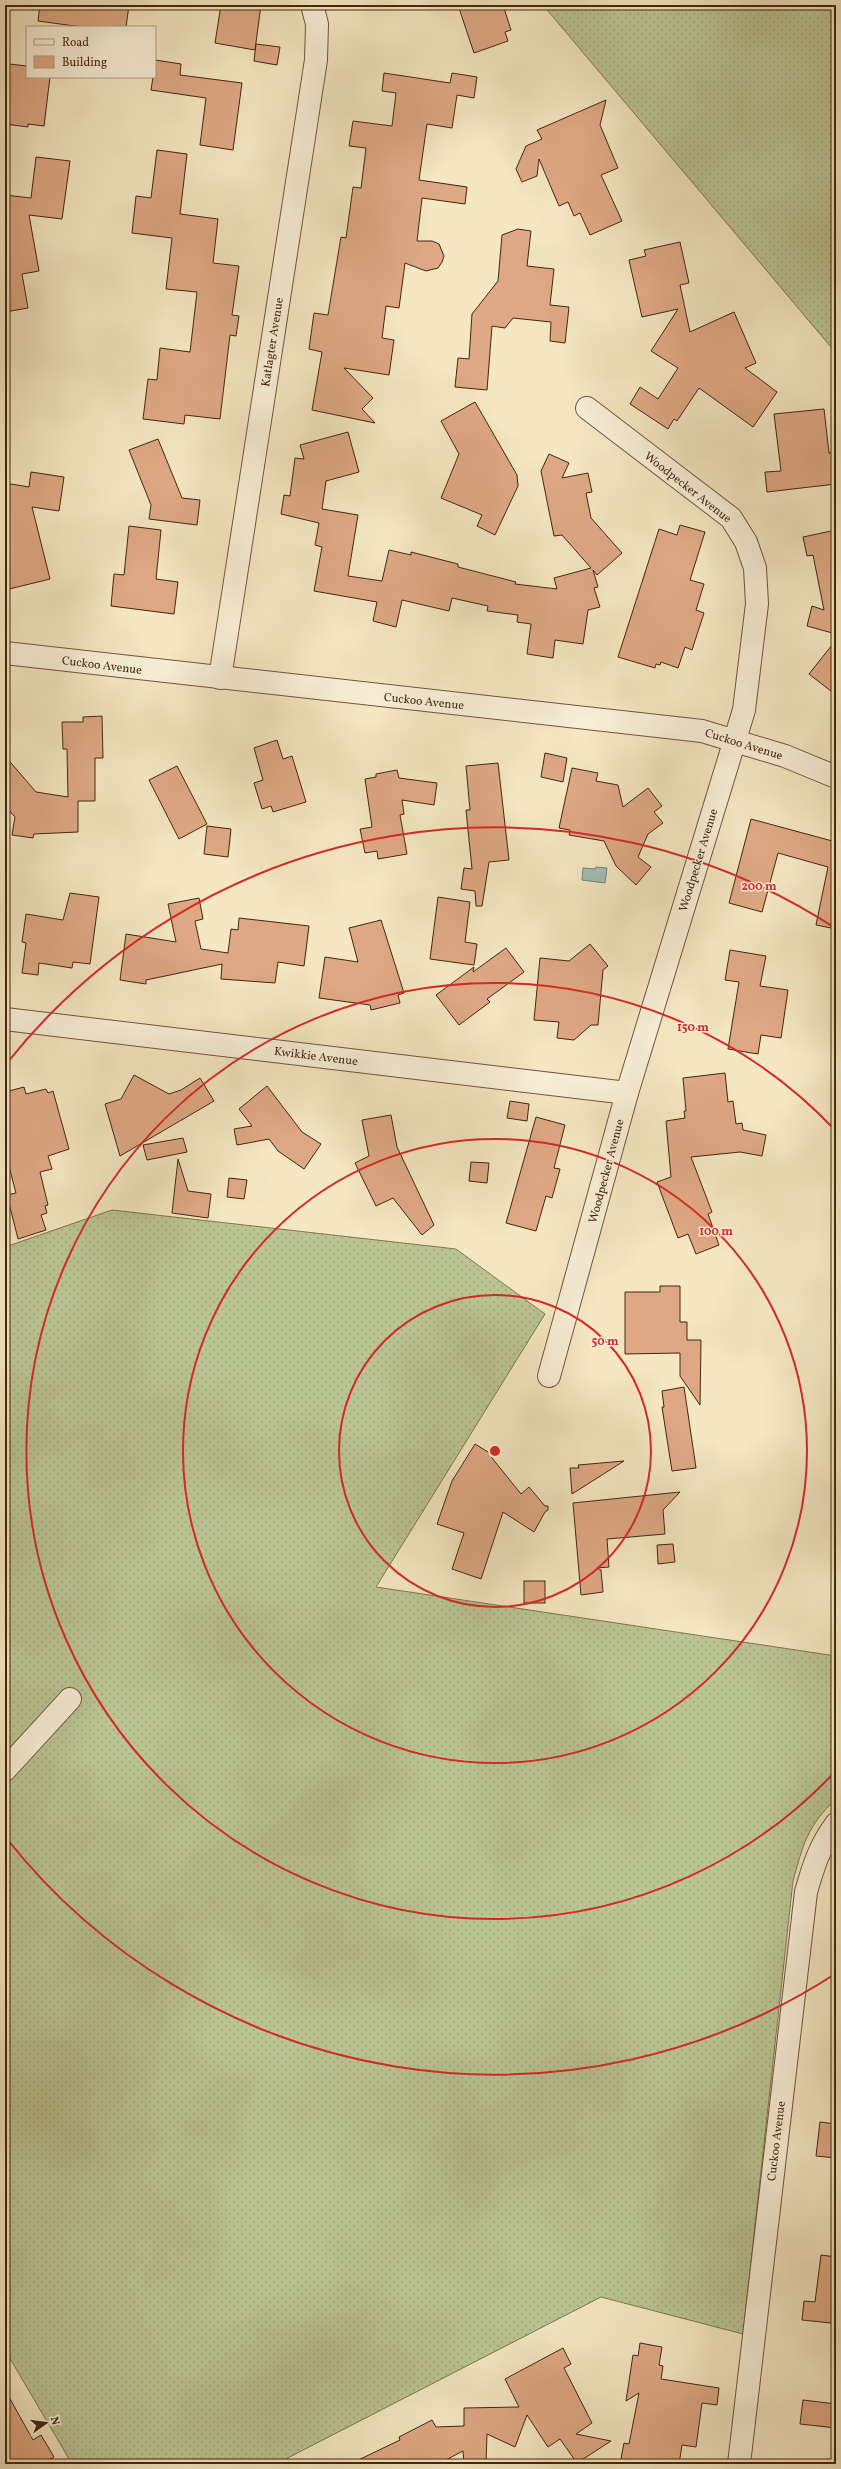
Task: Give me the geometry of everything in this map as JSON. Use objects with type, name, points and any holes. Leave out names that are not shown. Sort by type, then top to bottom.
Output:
[{"type":"street","name":"Katlagter Avenue","points":[[220,678],[316,60],[317,24],[312,5]]},
{"type":"street","name":"Woodpecker Avenue","points":[[549,1376],[627,1093],[744,710],[757,604],[755,568],[746,542],[731,518],[587,408]]},
{"type":"street","name":"Cuckoo Avenue","points":[[5,654],[702,731],[785,756],[836,777]]},
{"type":"street","name":"Kwikkie Avenue","points":[[5,1019],[627,1093]]},
{"type":"street","points":[[5,1770],[70,1700]]},
{"type":"street","name":"Cuckoo Avenue","points":[[739,2464],[806,1892],[815,1860],[825,1839],[836,1824]]},
{"type":"green space","points":[[543,5],[836,5],[836,353]]},
{"type":"green space","points":[[112,1210],[456,1249],[545,1314],[376,1587],[836,1656],[836,1799],[818,1818],[812,1827],[803,1846],[793,1881],[743,2334],[601,2297],[276,2464],[72,2464],[5,2350],[5,1247]]},
{"type":"water","points":[[596,867],[607,868],[605,883],[582,880],[583,868],[595,869]]},
{"type":"building","points":[[40,5],[129,5],[126,26],[75,26],[38,21]]},
{"type":"building","points":[[221,5],[261,5],[255,50],[215,43]]},
{"type":"building","points":[[458,5],[503,5],[511,30],[505,32],[508,41],[474,53]]},
{"type":"building","points":[[256,44],[280,47],[277,65],[254,61]]},
{"type":"building","points":[[156,60],[181,64],[180,75],[242,83],[233,150],[200,145],[206,98],[151,90],[153,78],[156,78]]},
{"type":"building","points":[[9,64],[26,66],[26,78],[50,78],[44,126],[28,124],[28,127],[5,124],[5,68],[9,68]]},
{"type":"building","points":[[384,73],[450,83],[452,73],[477,77],[474,98],[457,95],[452,128],[427,124],[419,180],[467,187],[465,204],[422,198],[417,241],[432,241],[439,244],[444,256],[442,262],[438,268],[426,271],[405,263],[399,308],[386,306],[382,338],[394,340],[389,375],[344,368],[373,398],[362,409],[375,423],[312,410],[322,352],[309,349],[314,313],[328,315],[341,237],[346,238],[353,187],[361,188],[366,148],[349,146],[353,121],[392,126],[396,93],[382,91]]},
{"type":"building","points":[[606,100],[600,125],[618,168],[601,175],[622,221],[590,235],[580,213],[574,216],[568,202],[559,206],[539,159],[537,176],[522,182],[516,169],[526,146],[542,139],[537,130]]},
{"type":"building","points":[[157,150],[187,154],[180,214],[218,219],[213,263],[239,266],[232,315],[239,316],[236,336],[230,335],[220,419],[185,415],[184,424],[143,419],[148,379],[157,380],[160,348],[190,352],[197,292],[166,289],[172,238],[132,233],[136,196],[151,198]]},
{"type":"building","points":[[36,157],[70,161],[62,219],[29,215],[39,271],[22,274],[28,308],[5,312],[5,195],[31,198]]},
{"type":"building","points":[[518,229],[531,231],[527,266],[554,269],[550,305],[569,307],[565,343],[550,341],[551,322],[513,318],[505,328],[492,326],[487,390],[455,387],[458,358],[469,359],[472,314],[498,281],[502,235]]},
{"type":"building","points":[[680,242],[689,283],[680,285],[690,332],[734,312],[756,363],[745,368],[777,392],[753,427],[699,388],[677,421],[674,419],[668,429],[630,404],[640,387],[658,399],[678,368],[651,351],[678,309],[642,317],[629,260],[646,256],[644,250]]},
{"type":"building","points":[[475,402],[517,475],[518,486],[495,535],[477,526],[482,515],[441,498],[459,454],[441,421]]},
{"type":"building","points":[[824,409],[829,453],[836,453],[836,484],[767,492],[765,472],[781,471],[774,414]]},
{"type":"building","points":[[348,432],[359,472],[326,481],[322,509],[358,515],[348,576],[382,581],[389,550],[411,555],[411,552],[458,564],[458,567],[516,582],[515,584],[557,589],[554,578],[591,568],[562,535],[554,536],[541,471],[549,454],[569,463],[562,478],[588,473],[592,492],[586,493],[591,518],[622,553],[597,575],[593,570],[598,587],[594,588],[600,607],[588,610],[583,644],[555,640],[553,658],[527,654],[531,624],[517,622],[518,615],[487,611],[488,606],[452,598],[449,611],[402,600],[396,627],[373,621],[377,602],[314,591],[322,547],[315,545],[319,523],[281,514],[284,495],[290,496],[295,458],[304,459],[300,445]]},
{"type":"building","points":[[158,439],[182,498],[200,500],[197,525],[149,519],[151,505],[129,450]]},
{"type":"building","points":[[31,472],[64,477],[59,511],[32,507],[50,579],[5,590],[5,483],[29,487]]},
{"type":"building","points":[[680,525],[705,532],[690,580],[704,584],[696,610],[704,613],[692,650],[685,647],[678,668],[661,662],[660,665],[656,664],[655,668],[618,657],[659,529],[677,535]]},
{"type":"building","points":[[129,526],[161,530],[156,579],[178,582],[174,614],[111,606],[114,574],[124,575]]},
{"type":"building","points":[[836,530],[836,634],[807,626],[812,606],[824,610],[813,555],[807,556],[803,537]]},
{"type":"building","points":[[836,640],[836,695],[809,674]]},
{"type":"building","points":[[102,716],[103,758],[95,758],[95,801],[78,801],[78,832],[34,834],[33,838],[12,835],[15,817],[5,806],[5,756],[36,792],[68,797],[67,749],[63,749],[62,722],[83,722],[83,717]]},
{"type":"building","points":[[277,740],[283,759],[292,756],[306,802],[273,812],[271,806],[262,809],[254,783],[263,780],[254,748]]},
{"type":"building","points":[[545,753],[567,758],[563,782],[541,777]]},
{"type":"building","points":[[498,763],[509,860],[489,862],[482,906],[476,906],[475,891],[461,889],[464,868],[472,869],[466,810],[470,810],[466,766]]},
{"type":"building","points":[[177,766],[207,824],[179,839],[149,780]]},
{"type":"building","points":[[572,768],[598,773],[596,781],[618,785],[623,807],[648,788],[662,806],[654,812],[663,823],[648,834],[638,857],[651,867],[636,885],[616,866],[604,841],[569,835],[570,830],[559,828]]},
{"type":"building","points":[[397,770],[399,778],[437,783],[434,805],[402,800],[404,814],[400,815],[407,854],[378,859],[377,851],[365,853],[360,829],[372,827],[365,779],[376,777],[376,774]]},
{"type":"building","points":[[751,819],[836,842],[836,929],[816,925],[828,867],[778,853],[762,912],[729,903]]},
{"type":"building","points":[[207,826],[231,829],[228,857],[204,854]]},
{"type":"building","points":[[70,893],[99,897],[90,964],[73,962],[72,968],[39,963],[38,975],[22,973],[26,943],[22,942],[26,914],[63,920]]},
{"type":"building","points":[[438,897],[470,902],[465,942],[477,944],[474,965],[430,959]]},
{"type":"building","points":[[199,898],[203,919],[195,921],[201,949],[228,953],[231,929],[238,930],[239,918],[309,926],[304,966],[278,962],[275,983],[221,979],[222,964],[146,980],[146,984],[120,980],[126,934],[176,942],[168,904]]},
{"type":"building","points":[[381,920],[404,993],[398,995],[400,1003],[371,1010],[370,1005],[319,998],[325,957],[358,962],[349,928]]},
{"type":"building","points":[[590,944],[608,966],[603,970],[598,1025],[591,1025],[574,1040],[557,1038],[559,1022],[534,1020],[540,958],[569,961]]},
{"type":"building","points":[[506,948],[524,972],[487,999],[490,1002],[459,1025],[436,995],[474,967],[473,972]]},
{"type":"building","points":[[730,950],[766,956],[760,986],[788,990],[781,1038],[761,1035],[758,1054],[728,1049],[739,982],[725,980]]},
{"type":"building","points":[[725,1073],[728,1102],[733,1101],[736,1124],[742,1123],[743,1130],[766,1135],[762,1156],[740,1152],[691,1157],[712,1212],[708,1214],[719,1245],[696,1254],[688,1234],[678,1238],[657,1182],[671,1177],[666,1121],[685,1118],[684,1111],[686,1111],[683,1078]]},
{"type":"building","points":[[134,1075],[169,1094],[181,1090],[200,1078],[214,1101],[120,1156],[105,1104],[121,1099]]},
{"type":"building","points":[[267,1086],[302,1132],[321,1144],[304,1169],[278,1151],[269,1139],[237,1145],[234,1129],[252,1126],[239,1109]]},
{"type":"building","points":[[24,1087],[26,1094],[46,1089],[48,1093],[53,1091],[69,1149],[48,1156],[52,1169],[40,1172],[48,1205],[45,1206],[47,1213],[41,1215],[46,1230],[18,1239],[7,1195],[16,1193],[5,1151],[5,1092]]},
{"type":"building","points":[[510,1101],[529,1104],[527,1121],[507,1118]]},
{"type":"building","points":[[391,1115],[397,1147],[434,1225],[422,1235],[393,1198],[376,1206],[355,1163],[369,1156],[362,1120]]},
{"type":"building","points":[[536,1117],[565,1125],[554,1168],[560,1169],[552,1198],[546,1196],[536,1231],[506,1223]]},
{"type":"building","points":[[183,1138],[187,1152],[147,1160],[143,1145]]},
{"type":"building","points":[[178,1159],[188,1191],[211,1194],[208,1218],[172,1213]]},
{"type":"building","points":[[471,1162],[489,1163],[487,1183],[469,1181]]},
{"type":"building","points":[[229,1178],[247,1180],[244,1199],[227,1197]]},
{"type":"building","points":[[660,1286],[680,1286],[680,1322],[687,1322],[687,1340],[701,1340],[700,1405],[680,1376],[680,1353],[625,1354],[625,1292],[660,1292]]},
{"type":"building","points":[[684,1387],[696,1468],[672,1471],[662,1407],[664,1407],[662,1391]]},
{"type":"building","points":[[475,1444],[493,1455],[492,1458],[521,1494],[529,1487],[545,1506],[548,1506],[548,1510],[545,1512],[534,1532],[503,1512],[481,1579],[452,1569],[464,1533],[437,1524],[452,1481]]},
{"type":"building","points":[[624,1461],[572,1494],[570,1468],[579,1468],[578,1465]]},
{"type":"building","points":[[680,1492],[663,1510],[665,1534],[607,1539],[609,1567],[597,1568],[601,1570],[603,1592],[581,1595],[573,1503]]},
{"type":"building","points":[[673,1544],[675,1562],[658,1564],[657,1545]]},
{"type":"building","points":[[524,1581],[545,1581],[545,1603],[524,1603]]},
{"type":"building","points":[[820,2122],[836,2124],[836,2158],[816,2156]]},
{"type":"building","points":[[821,2255],[836,2257],[836,2308],[833,2307],[831,2323],[802,2320],[804,2301],[815,2302]]},
{"type":"building","points":[[640,2343],[662,2347],[659,2365],[663,2366],[661,2379],[719,2388],[717,2405],[702,2403],[696,2447],[682,2445],[679,2464],[620,2464],[624,2443],[629,2444],[639,2393],[626,2401],[633,2355],[638,2356]]},
{"type":"building","points":[[563,2348],[571,2364],[564,2368],[592,2423],[576,2434],[611,2441],[577,2463],[560,2439],[548,2447],[527,2415],[515,2447],[487,2434],[486,2464],[464,2464],[463,2451],[438,2464],[350,2464],[400,2440],[399,2437],[432,2420],[436,2427],[464,2426],[464,2408],[519,2407],[505,2379]]},
{"type":"building","points":[[5,2390],[33,2440],[41,2435],[54,2457],[42,2464],[5,2464]]},
{"type":"building","points":[[803,2400],[836,2404],[836,2428],[800,2424]]}]
